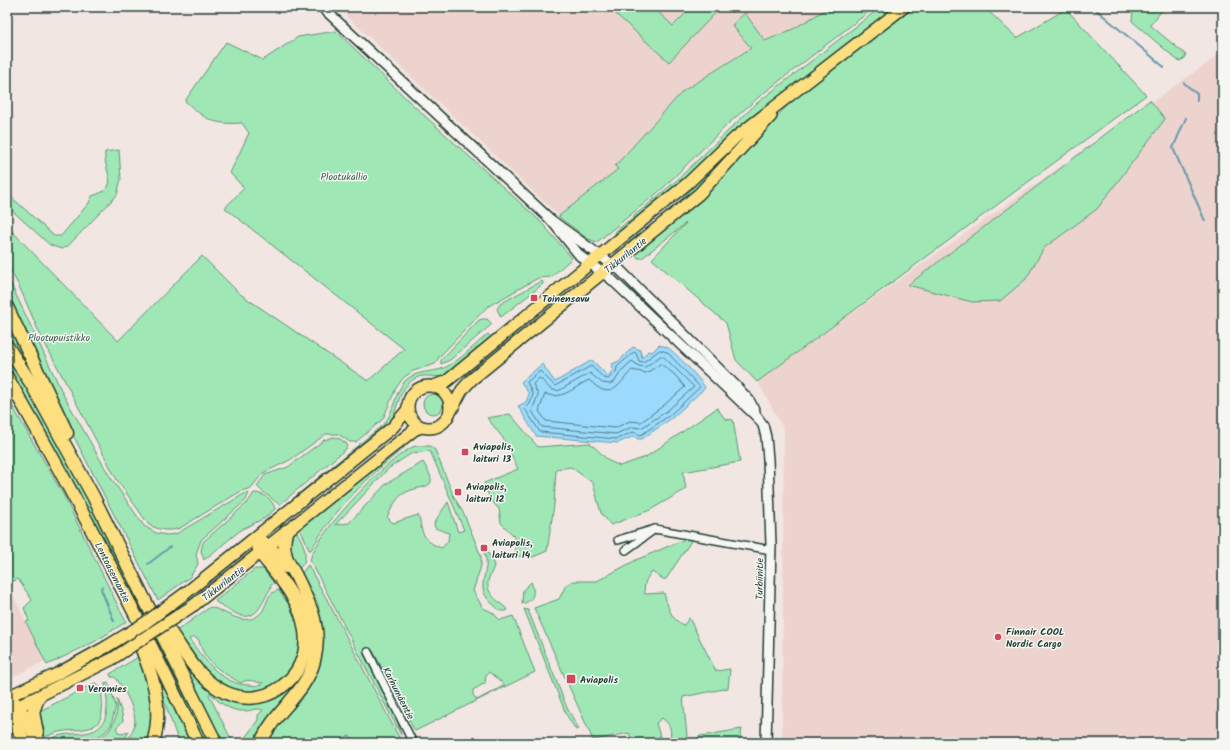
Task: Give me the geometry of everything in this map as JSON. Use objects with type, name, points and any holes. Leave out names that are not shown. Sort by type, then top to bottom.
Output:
[{"type":"highway","points":[[7,307],[73,444],[82,475]]},
{"type":"highway","points":[[7,346],[32,385],[82,475]]},
{"type":"highway","points":[[7,377],[22,404]]},
{"type":"highway","points":[[7,387],[22,404]]},
{"type":"highway","name":"Lentoasemantie","points":[[22,404],[112,569],[198,743]]},
{"type":"highway","name":"Lentoasemantie","points":[[82,475],[144,595],[216,743]]},
{"type":"highway","points":[[261,743],[270,727],[305,684],[314,660],[316,646],[314,620],[309,601],[285,554],[286,531]]},
{"type":"highway","points":[[256,538],[265,549],[299,582]]},
{"type":"highway","points":[[144,595],[196,668],[219,689],[241,697],[252,698],[273,693],[290,680],[302,663],[305,648],[305,632],[297,605],[265,549]]},
{"type":"highway","points":[[112,569],[119,597],[136,635],[156,690],[159,721],[153,743]]},
{"type":"highway","points":[[8,697],[25,743]]},
{"type":"highway","points":[[38,698],[33,712],[34,722],[40,743]]},
{"type":"highway","points":[[12,710],[40,743]]},
{"type":"main road","name":"Tikkurilantie","points":[[434,386],[447,381],[688,183],[736,137],[904,7]]},
{"type":"main road","name":"Tikkurilantie","points":[[451,411],[462,390],[471,380],[699,194],[793,93]]},
{"type":"main road","points":[[426,386],[434,386],[448,396],[451,411],[446,420],[439,426],[428,429],[421,427],[411,418],[408,408],[409,399],[413,393],[426,386]]},
{"type":"main road","name":"Tikkurilantie","points":[[8,697],[57,674],[106,647],[145,623],[256,538],[394,427],[408,408]]},
{"type":"main road","name":"Tikkurilantie","points":[[12,710],[112,659],[153,634],[194,605],[414,430],[421,427]]},
{"type":"street","points":[[323,8],[550,220],[613,265]]},
{"type":"street","points":[[550,220],[576,252],[602,273]]},
{"type":"street","name":"Turbiinitie","points":[[613,265],[671,320],[736,386],[749,400],[757,417]]},
{"type":"street","name":"Turbiinitie","points":[[602,273],[611,279],[757,417],[763,425],[767,444],[771,550],[766,743]]},
{"type":"street","points":[[626,550],[655,529]]},
{"type":"street","points":[[618,540],[655,529],[771,550]]},
{"type":"street","name":"Karhumäentie","points":[[368,652],[414,743]]},
{"type":"shaded area","points":[[337,7],[830,7],[793,29],[765,41],[745,13],[751,47],[683,91],[615,165],[618,169],[559,216]]},
{"type":"shaded area","points":[[1223,52],[1223,743],[782,743],[784,430],[757,380]]},
{"type":"shaded area","points":[[12,593],[45,661],[7,680],[7,595]]},
{"type":"green space","points":[[608,7],[653,7],[673,26],[692,7],[721,7],[669,62]]},
{"type":"green space","points":[[830,7],[875,7],[760,96],[729,123],[662,189],[597,242],[588,239],[559,217],[618,169],[615,166],[683,91],[751,48],[732,25],[745,13],[765,41],[793,29]]},
{"type":"green space","points":[[881,7],[895,7],[618,236],[615,233],[677,180],[757,103]]},
{"type":"green space","points":[[915,7],[984,7],[1017,38],[1066,9],[1146,95],[757,382],[736,360],[726,323],[652,259],[686,223],[642,258],[638,258],[635,253],[714,186],[778,115],[801,93]]},
{"type":"green space","points":[[1135,7],[1165,7],[1150,25],[1186,55],[1185,58],[1180,61],[1176,59],[1132,21]]},
{"type":"green space","points":[[336,31],[414,106],[540,221],[572,258],[551,277],[538,278],[487,307],[439,357],[435,364],[413,371],[403,378],[396,388],[383,419],[356,442],[350,442],[338,434],[326,434],[290,460],[263,473],[251,488],[241,491],[180,528],[164,530],[157,528],[149,525],[117,480],[39,332],[19,286],[7,264],[7,226],[118,341],[202,256],[240,294],[368,381],[404,349],[225,208],[244,188],[230,173],[249,133],[242,123],[224,123],[210,120],[185,101],[226,42],[263,60],[298,37]]},
{"type":"green space","points":[[1150,100],[1165,119],[1097,209],[1044,248],[1026,279],[1000,301],[972,302],[908,285]]},
{"type":"green space","points":[[741,138],[744,141],[696,190],[627,247],[625,245],[675,206]]},
{"type":"green space","points":[[119,150],[121,179],[117,195],[68,246],[61,249],[50,245],[7,206],[7,193],[54,236],[61,236],[89,203],[92,196],[107,188],[109,179],[105,152]]},
{"type":"green space","points":[[7,276],[64,396],[109,475],[144,526],[156,533],[167,535],[176,534],[244,494],[249,493],[246,500],[201,540],[196,554],[198,564],[190,577],[158,600],[53,396],[7,297]]},
{"type":"green space","points":[[541,281],[543,284],[501,317],[497,309],[500,304]]},
{"type":"green space","points":[[7,314],[41,388],[7,335]]},
{"type":"green space","points":[[487,319],[492,324],[450,360],[441,364],[441,360],[479,320]]},
{"type":"green space","points":[[488,334],[492,338],[451,373],[437,377],[418,377],[409,383],[402,392],[389,424],[298,498],[297,495],[384,424],[388,419],[399,390],[406,380],[420,373],[444,368],[461,357]]},
{"type":"green space","points":[[7,355],[53,430],[146,609],[140,613],[21,389],[7,368]]},
{"type":"green space","points":[[433,394],[440,397],[443,404],[440,411],[433,414],[426,411],[423,404],[426,397]]},
{"type":"green space","points":[[7,397],[64,496],[126,622],[94,642],[47,665],[26,622],[29,621],[24,608],[32,600],[18,579],[7,584]]},
{"type":"green space","points":[[717,408],[725,419],[733,420],[740,462],[683,472],[686,489],[650,510],[611,525],[601,513],[593,483],[571,467],[556,469],[554,505],[547,551],[533,557],[516,556],[514,536],[501,523],[499,509],[490,499],[484,483],[518,469],[503,438],[487,418],[510,414],[538,447],[590,443],[609,461],[620,466],[646,457]]},
{"type":"green space","points":[[334,437],[347,444],[346,449],[279,505],[257,486],[265,475],[288,467],[324,440]]},
{"type":"green space","points":[[402,444],[405,447],[378,470],[341,507],[320,535],[311,550],[309,550],[299,528]]},
{"type":"green space","points":[[415,446],[430,446],[435,450],[454,497],[464,514],[481,556],[481,566],[473,591],[483,608],[492,612],[500,620],[513,616],[535,672],[415,731],[373,651],[364,654],[396,716],[401,735],[310,560],[315,548],[325,532],[339,515],[372,479],[404,452]],"holes":[[[430,451],[464,530],[458,532],[448,502],[434,523],[435,528],[449,533],[448,541],[442,548],[436,546],[425,537],[421,529],[418,515],[393,523],[387,517],[400,496],[410,490],[428,486],[430,483],[431,479],[429,472],[423,462],[386,484],[349,523],[335,525],[389,468],[412,453]],[[489,672],[505,685],[477,700],[473,695],[473,690],[485,683],[486,676]]]},
{"type":"green space","points":[[254,493],[261,494],[268,498],[275,509],[265,518],[242,529],[204,560],[201,551],[203,542],[248,502]]},
{"type":"green space","points":[[296,531],[305,550],[305,560],[303,565],[299,568],[293,559],[290,550],[291,541]]},
{"type":"green space","points":[[695,535],[666,579],[663,579],[652,572],[647,579],[644,591],[645,594],[664,593],[670,612],[679,623],[684,625],[689,618],[716,671],[730,669],[728,688],[683,697],[687,736],[678,743],[669,743],[671,735],[670,729],[668,724],[662,718],[656,723],[661,740],[660,743],[633,743],[629,733],[593,740],[534,608],[559,599],[566,585],[573,581],[597,581],[636,560]]},
{"type":"green space","points":[[487,551],[494,565],[488,581],[489,590],[494,598],[508,610],[506,611],[501,611],[498,609],[488,599],[484,592],[483,586],[486,560],[484,552]]},
{"type":"green space","points":[[308,565],[402,743],[362,743],[349,736],[335,743],[265,743],[270,734],[301,695],[322,629],[318,604],[302,573]]},
{"type":"green space","points":[[255,569],[263,569],[274,583],[270,586],[271,588],[255,612],[246,616],[239,615],[215,601]]},
{"type":"green space","points":[[292,580],[304,600],[311,663],[256,743],[241,743],[258,720],[258,715],[263,710],[235,710],[221,703],[210,693],[209,695],[233,743],[223,743],[184,663],[219,692],[267,698],[306,659],[289,582]]},
{"type":"green space","points":[[531,582],[533,593],[531,599],[522,604],[523,590]]},
{"type":"green space","points":[[278,590],[291,607],[298,620],[303,634],[303,641],[300,654],[295,665],[287,675],[277,683],[265,689],[253,692],[241,692],[228,689],[212,679],[198,664],[175,632],[210,607],[236,618],[255,618],[263,611],[270,596]],"holes":[[[194,637],[199,640],[201,648],[209,661],[227,675],[241,683],[247,680],[264,683],[255,686],[239,684],[222,676],[214,670],[189,639]]]},
{"type":"green space","points":[[524,609],[528,610],[567,708],[579,729],[576,730],[566,714]]},
{"type":"green space","points":[[162,641],[211,743],[203,743],[156,645]]},
{"type":"green space","points":[[140,656],[153,692],[150,743],[126,743],[134,726],[134,715],[125,691],[115,677],[111,677],[110,674]]},
{"type":"green space","points":[[152,666],[169,696],[192,743],[179,743]]},
{"type":"green space","points":[[108,682],[116,706],[111,725],[104,733],[88,743],[48,743],[55,737],[87,733],[101,726],[105,719],[107,708],[105,683]]},
{"type":"green space","points":[[95,683],[102,692],[102,711],[100,719],[96,724],[91,728],[59,732],[44,737],[39,727],[38,712]]},
{"type":"green space","points":[[117,699],[123,721],[116,728],[119,733],[123,734],[129,731],[123,743],[90,743],[103,736],[112,726],[115,720]]},
{"type":"green space","points":[[742,729],[739,743],[691,743],[700,736]]},
{"type":"water","points":[[659,345],[667,347],[671,350],[705,388],[672,418],[642,439],[638,439],[634,436],[618,443],[536,436],[518,406],[526,402],[529,394],[521,382],[542,364],[555,382],[592,360],[608,376],[613,370],[612,364],[619,361],[633,347],[640,350],[642,358],[648,351],[652,352]]},
{"type":"waterway","points":[[1093,7],[1164,67]]},
{"type":"waterway","points":[[1184,83],[1197,94],[1197,101]]},
{"type":"waterway","points":[[1186,118],[1173,148],[1205,221]]},
{"type":"waterway","points":[[148,564],[170,547]]},
{"type":"waterway","points":[[102,587],[101,589],[114,621]]},
{"type":"place","name":"Toinensavu","points":[[534,298]]},
{"type":"place","name":"Aviapolis, laituri 13","points":[[465,452]]},
{"type":"place","name":"Aviapolis, laituri 12","points":[[458,492]]},
{"type":"place","name":"Aviapolis, laituri 14","points":[[484,548]]},
{"type":"place","name":"Finnair COOL Nordic Cargo","points":[[998,637]]},
{"type":"place","name":"Aviapolis","points":[[571,679]]},
{"type":"place","name":"Veromies","points":[[80,688]]},
{"type":"park label","name":"Plootukallio","points":[[344,176]]},
{"type":"park label","name":"Plootupuistikko","points":[[59,337]]}]
